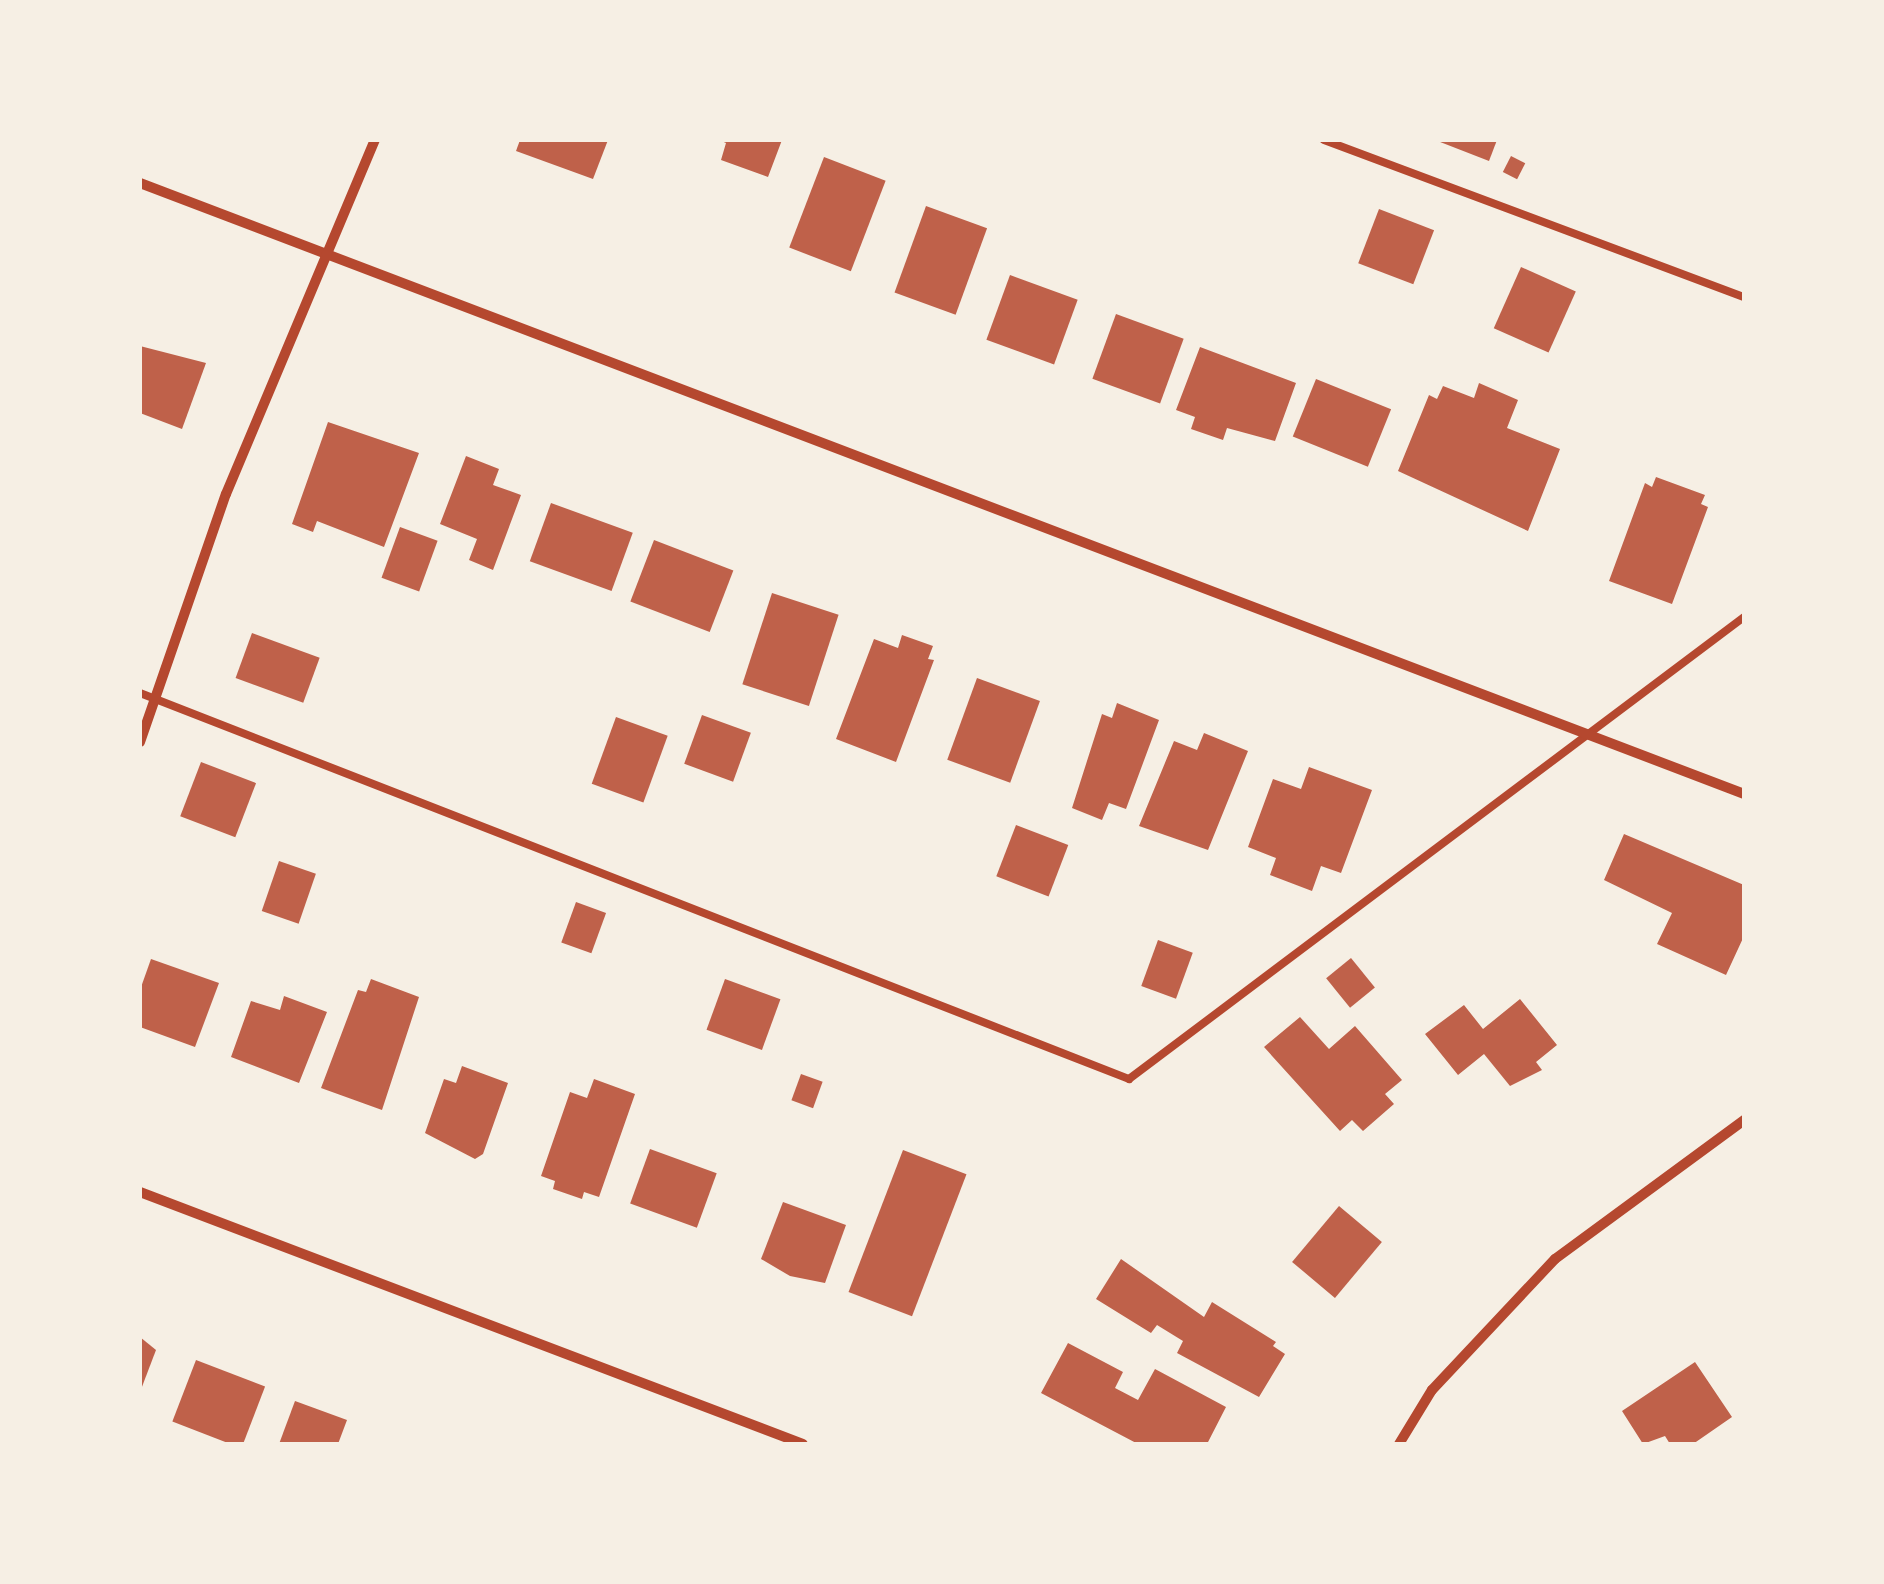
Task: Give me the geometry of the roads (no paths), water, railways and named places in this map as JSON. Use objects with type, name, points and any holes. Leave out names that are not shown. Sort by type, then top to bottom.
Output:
[{"type":"street","points":[[140,742],[226,494],[375,140]]},
{"type":"street","points":[[140,183],[1594,733],[1744,794]]},
{"type":"street","points":[[1399,1444],[1432,1390],[1556,1259],[1744,1120]]},
{"type":"street","points":[[140,1192],[803,1444]]},
{"type":"lane","points":[[1324,140],[1744,298]]},
{"type":"lane","points":[[140,694],[1129,1079],[1744,617]]}]
